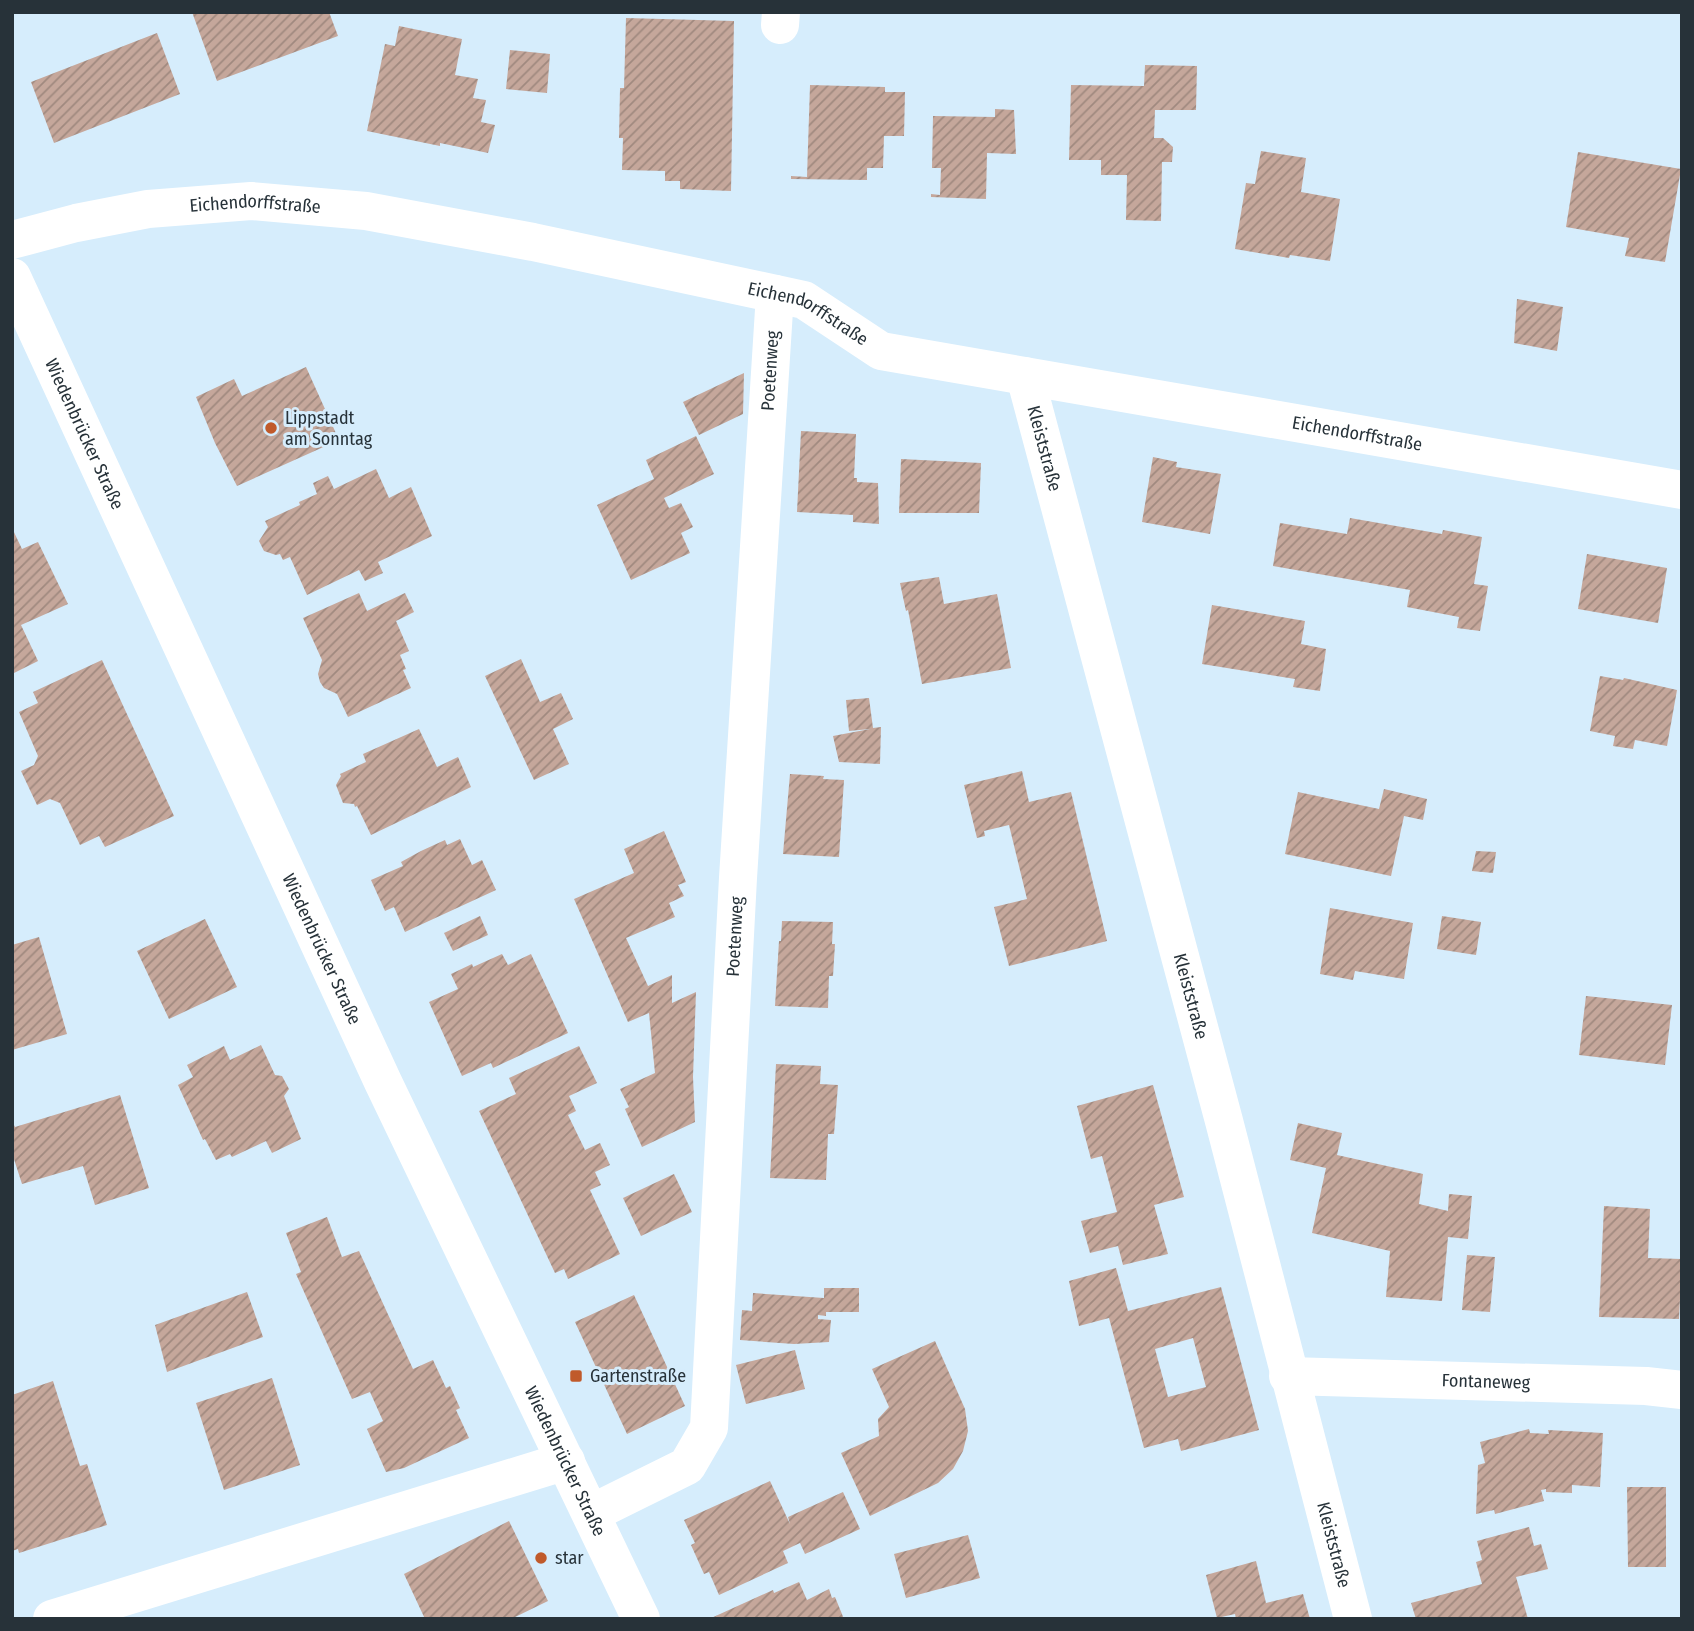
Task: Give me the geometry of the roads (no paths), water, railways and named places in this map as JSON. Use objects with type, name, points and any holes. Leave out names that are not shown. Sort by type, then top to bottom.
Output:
[{"type":"street","name":"Eichendorffstraße","points":[[12,240],[76,222],[148,208],[251,201],[366,212],[443,224],[804,300],[881,351],[1682,490]]},
{"type":"street","name":"Wiedenbrücker Straße","points":[[12,277],[377,1070],[641,1619]]},
{"type":"street","name":"Poetenweg","points":[[592,1513],[687,1466],[709,1428],[738,878],[775,294]]},
{"type":"street","name":"Kleiststraße","points":[[1025,376],[1224,1121],[1353,1619]]},
{"type":"street","name":"Fontaneweg","points":[[1288,1376],[1646,1386],[1682,1390]]},
{"type":"street","points":[[52,1619],[566,1461]]},
{"type":"place","name":"Lippstadt am Sonntag","points":[[271,428]]},
{"type":"place","name":"Gartenstraße","points":[[576,1376]]},
{"type":"place","name":"star","points":[[541,1558]]}]
